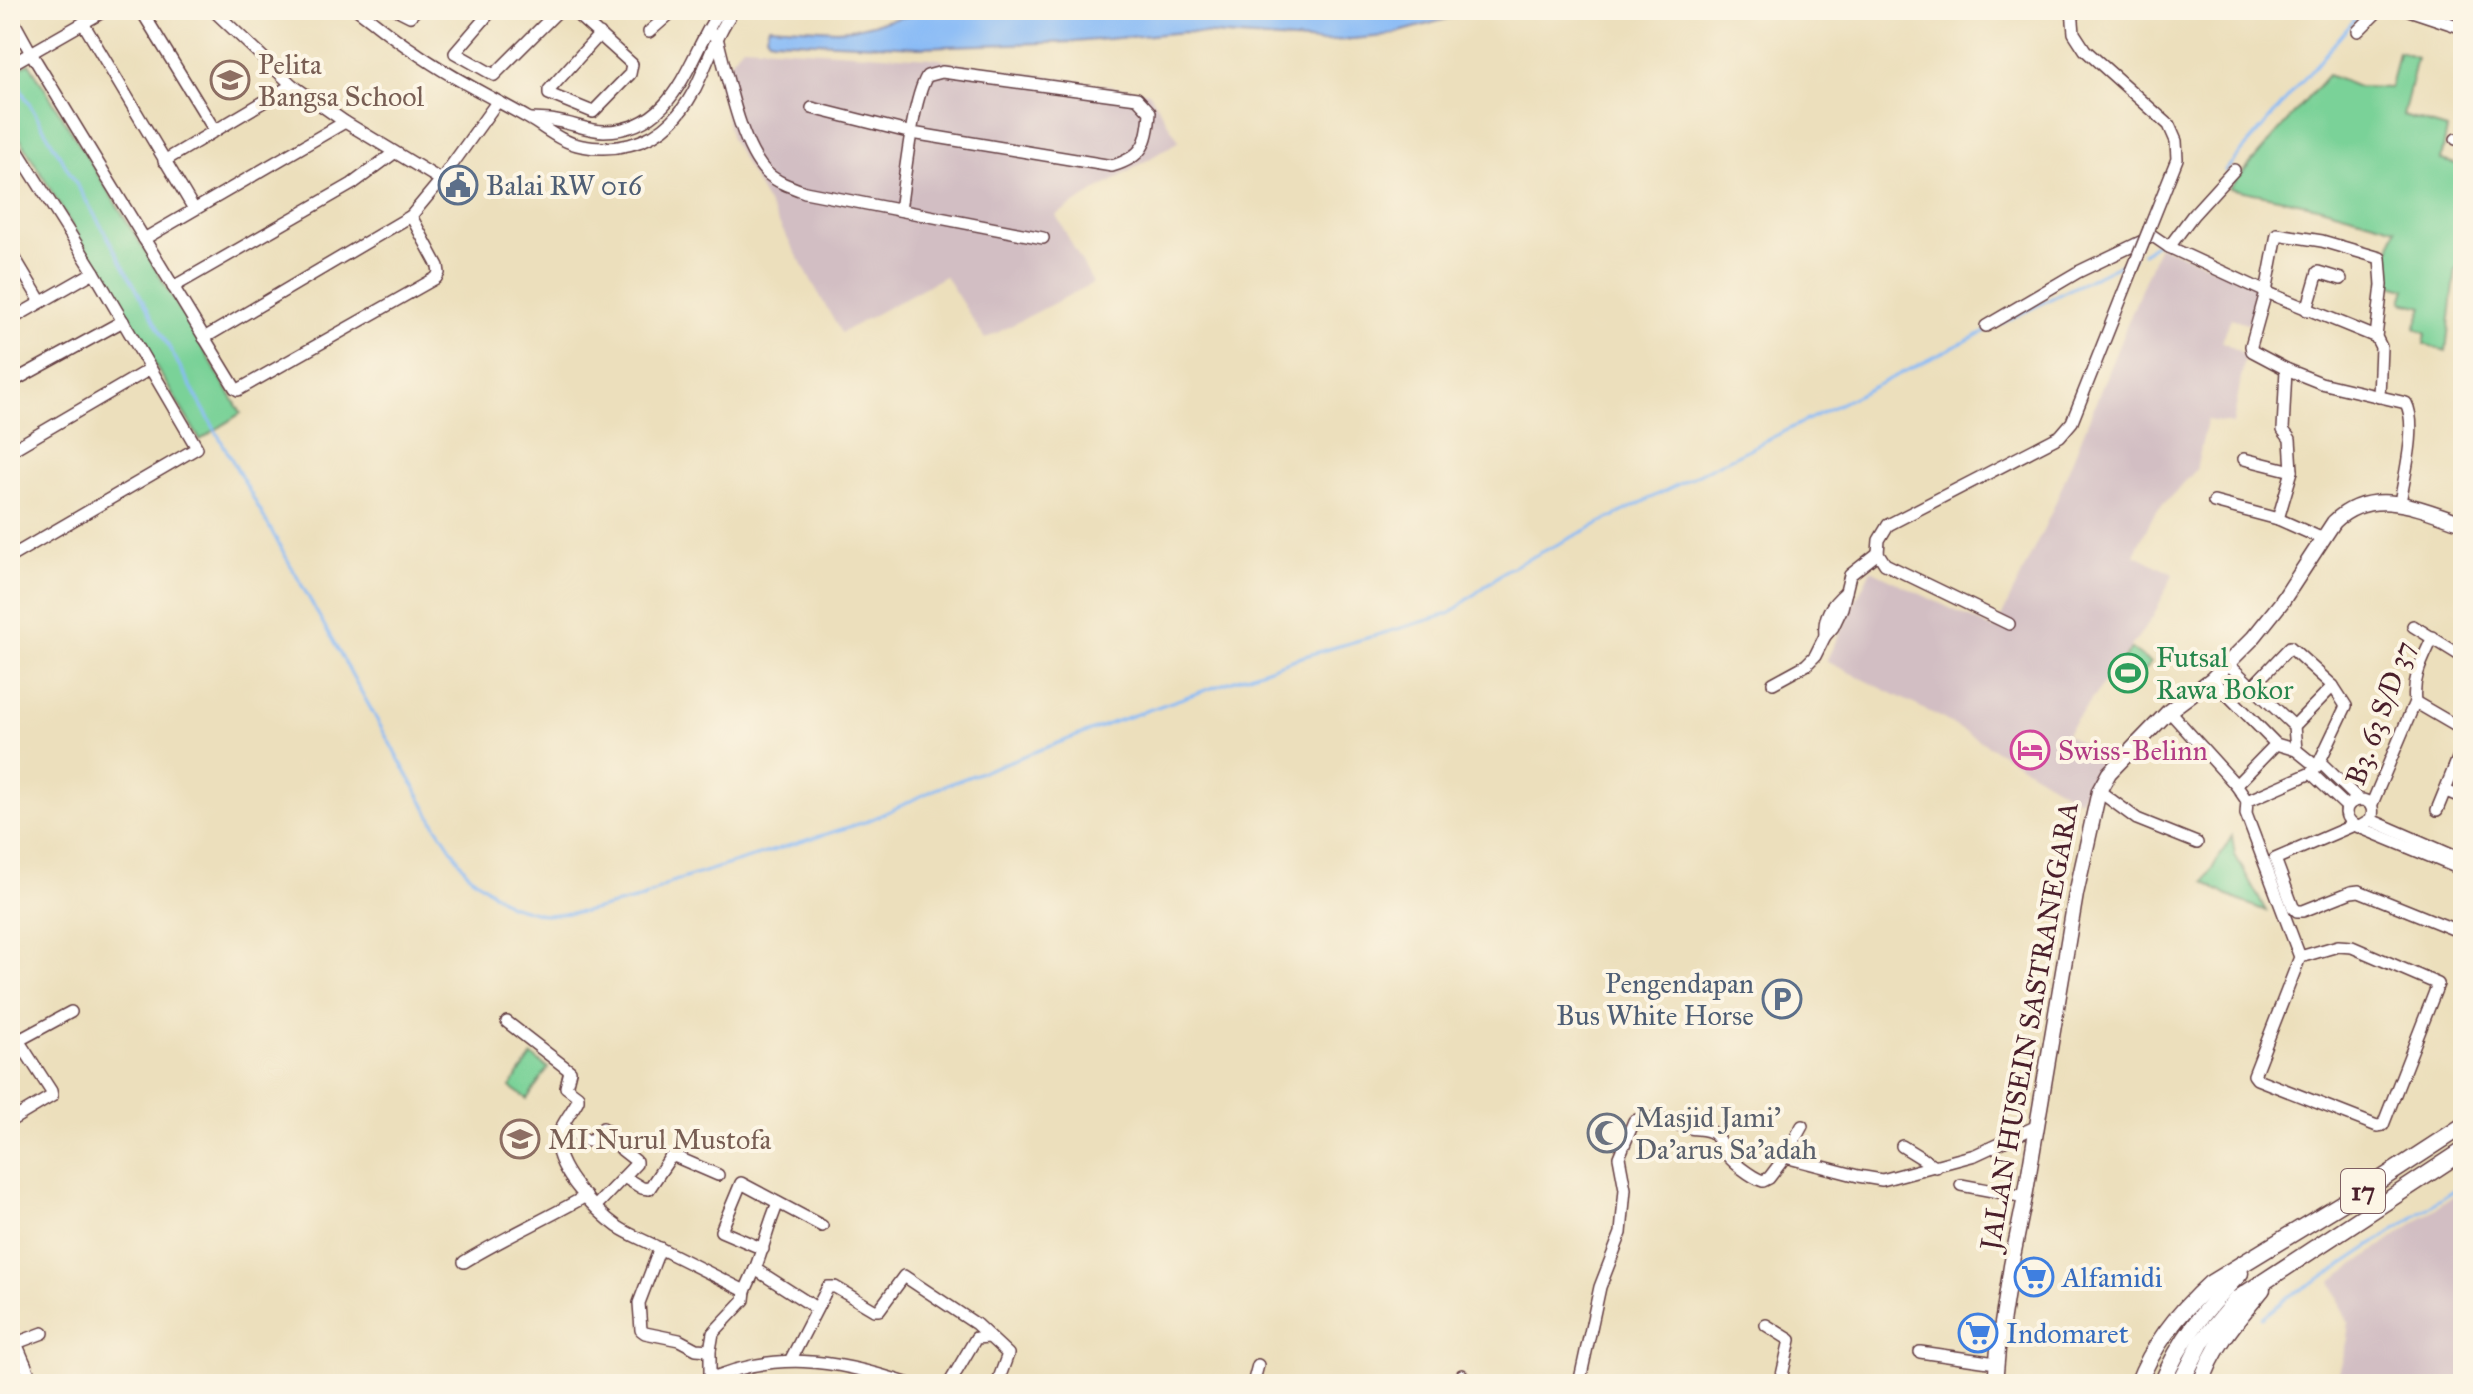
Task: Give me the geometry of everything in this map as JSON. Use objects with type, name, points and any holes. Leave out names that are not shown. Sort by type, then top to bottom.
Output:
[{"type":"highway","name":"17","points":[[2261,1253],[2463,1126]]},
{"type":"highway","name":"17","points":[[2274,1276],[2463,1151]]},
{"type":"highway","points":[[2138,1384],[2160,1342],[2191,1301],[2211,1283],[2261,1253]]},
{"type":"highway","points":[[2162,1384],[2179,1348],[2196,1322],[2219,1294],[2261,1253]]},
{"type":"highway","points":[[2180,1384],[2201,1343],[2236,1300],[2274,1276]]},
{"type":"highway","points":[[2201,1384],[2230,1327],[2274,1276]]},
{"type":"main road","name":"JALAN HUSEIN SASTRANEGARA","points":[[1995,1384],[2014,1250],[2076,894],[2099,791],[2109,773],[2169,711],[2228,664],[2271,615],[2342,514],[2358,506],[2386,501],[2463,523]]},
{"type":"street","points":[[13,63],[106,10]]},
{"type":"street","points":[[141,10],[215,131]]},
{"type":"street","points":[[213,10],[292,85],[345,122],[441,180]]},
{"type":"street","points":[[358,10],[413,52],[531,119],[559,139],[581,146],[616,148],[644,140],[669,125],[682,111],[695,89],[720,10]]},
{"type":"street","points":[[398,10],[410,16],[416,10]]},
{"type":"street","points":[[492,10],[455,53],[494,75],[559,10]]},
{"type":"street","points":[[572,10],[600,34],[632,64],[630,74],[593,112],[548,92],[600,34]]},
{"type":"street","points":[[649,32],[674,10]]},
{"type":"street","points":[[531,119],[601,131],[643,123],[670,99],[713,34],[734,10]]},
{"type":"street","points":[[2072,10],[2074,33],[2085,50],[2169,125],[2176,141],[2177,159],[2160,239]]},
{"type":"street","points":[[2358,31],[2379,10]]},
{"type":"street","points":[[2409,10],[2463,28]]},
{"type":"street","points":[[10,15],[235,388],[243,390],[436,278],[438,266],[411,216]]},
{"type":"street","points":[[83,23],[194,209]]},
{"type":"street","points":[[713,34],[744,131],[754,155],[767,173],[805,192],[1043,238]]},
{"type":"street","points":[[812,108],[912,133],[1112,166],[1130,161],[1142,149],[1149,132],[1150,112],[1137,98],[942,72],[927,76],[922,85],[912,133],[900,210]]},
{"type":"street","points":[[164,161],[292,85]]},
{"type":"street","points":[[204,338],[411,216],[497,102]]},
{"type":"street","points":[[144,239],[345,122]]},
{"type":"street","points":[[10,557],[197,448],[94,272],[11,142]]},
{"type":"street","points":[[173,287],[352,184],[394,153]]},
{"type":"street","points":[[2009,624],[1885,564],[1878,553],[1879,540],[1888,525],[2060,436],[2072,422],[2132,271],[2160,239],[2193,215],[2234,170]]},
{"type":"street","points":[[2379,397],[2381,347],[2376,337],[2382,285],[2380,258],[2322,241],[2278,233],[2275,235],[2266,292],[2251,349],[2286,369],[2321,383],[2379,397],[2406,403],[2411,412],[2410,434],[2400,503]]},
{"type":"street","points":[[1986,326],[2012,313],[2033,296],[2150,236],[2266,292],[2376,337]]},
{"type":"street","points":[[10,250],[41,302]]},
{"type":"street","points":[[10,320],[94,272]]},
{"type":"street","points":[[2307,310],[2318,272],[2341,279]]},
{"type":"street","points":[[10,383],[123,321]]},
{"type":"street","points":[[10,451],[150,369]]},
{"type":"street","points":[[2278,519],[2292,471],[2290,439],[2283,430],[2286,369]]},
{"type":"street","points":[[2244,459],[2292,471]]},
{"type":"street","points":[[2214,502],[2278,519],[2323,539]]},
{"type":"street","points":[[1773,683],[1806,665],[1815,656],[1825,636],[1823,622],[1832,603],[1846,592],[1850,575],[1878,553]]},
{"type":"street","points":[[2413,626],[2463,657]]},
{"type":"street","name":"B3. 63 S/D 37","points":[[2371,806],[2415,702],[2413,686],[2433,637]]},
{"type":"street","points":[[2247,801],[2316,767],[2346,706],[2333,686],[2290,647],[2251,688]]},
{"type":"street","points":[[2228,664],[2294,726],[2296,750]]},
{"type":"street","points":[[2212,679],[2276,744],[2296,750],[2371,806],[2373,813],[2362,824],[2275,859],[2293,907],[2303,911],[2359,891],[2463,933]]},
{"type":"street","points":[[2294,726],[2333,686]]},
{"type":"street","points":[[2415,702],[2463,730]]},
{"type":"street","points":[[2169,711],[2247,801],[2246,814],[2300,957],[2254,1075],[2257,1079],[2377,1126],[2383,1125],[2438,984],[2352,947],[2338,946],[2300,957]]},
{"type":"street","points":[[2236,785],[2276,744]]},
{"type":"street","points":[[2437,810],[2463,746]]},
{"type":"street","points":[[2316,767],[2347,807],[2349,820],[2463,860]]},
{"type":"street","points":[[2099,791],[2137,819],[2197,843]]},
{"type":"street","points":[[2446,791],[2463,798]]},
{"type":"street","points":[[2347,807],[2358,799]]},
{"type":"street","points":[[2362,824],[2463,870]]},
{"type":"street","points":[[10,1121],[52,1096],[14,1042],[71,1012]]},
{"type":"street","points":[[507,1022],[570,1071],[566,1087],[578,1096],[578,1100],[557,1141],[560,1158],[572,1180],[586,1196],[622,1229],[745,1291]]},
{"type":"street","points":[[1579,1384],[1600,1287],[1621,1233],[1625,1189],[1619,1157],[1634,1121],[1642,1118],[1671,1121],[1710,1131],[1722,1143],[1724,1152],[1760,1181],[1769,1178],[1802,1126]]},
{"type":"street","points":[[563,1126],[588,1141],[604,1129],[636,1161],[596,1206]]},
{"type":"street","points":[[1785,1157],[1878,1180],[1975,1155],[2037,1126]]},
{"type":"street","points":[[1902,1146],[1936,1167]]},
{"type":"street","points":[[624,1177],[649,1189],[674,1156],[718,1175]]},
{"type":"street","points":[[763,1249],[724,1233],[721,1228],[741,1183],[822,1226]]},
{"type":"street","points":[[1961,1185],[2025,1197]]},
{"type":"street","points":[[464,1262],[586,1196]]},
{"type":"street","points":[[778,1203],[768,1223],[763,1249],[744,1300],[713,1333],[708,1376],[793,1355],[843,1364],[909,1384]]},
{"type":"street","points":[[660,1248],[639,1303],[641,1330],[679,1340],[696,1349],[710,1350]]},
{"type":"street","points":[[755,1269],[816,1308]]},
{"type":"street","points":[[793,1355],[825,1290],[832,1286],[879,1310],[904,1276],[994,1339],[1008,1357],[997,1384]]},
{"type":"street","points":[[1766,1325],[1790,1340],[1780,1384]]},
{"type":"street","points":[[33,1384],[13,1344],[43,1333]]},
{"type":"street","points":[[949,1384],[976,1338],[989,1337]]},
{"type":"street","points":[[1920,1352],[1996,1363]]},
{"type":"street","points":[[10,1370],[25,1364]]},
{"type":"street","points":[[1253,1384],[1258,1365]]},
{"type":"shaded area","points":[[743,46],[930,58],[1149,92],[1179,141],[1056,215],[1093,283],[985,339],[945,276],[841,333],[731,139],[717,77]]},
{"type":"shaded area","points":[[2159,245],[2268,290],[2253,325],[2231,318],[2222,341],[2245,355],[2233,424],[2207,420],[2196,470],[2154,514],[2134,554],[2173,574],[2153,617],[2066,734],[2108,760],[2079,800],[1940,717],[1826,661],[1871,570],[1995,630],[2052,511]]},
{"type":"shaded area","points":[[2463,1189],[2463,1384],[2336,1384],[2348,1339],[2348,1322],[2331,1281]]},
{"type":"green space","points":[[2398,52],[2417,58],[2403,116],[2447,129],[2441,160],[2463,166],[2463,268],[2456,268],[2446,351],[2424,344],[2426,334],[2415,328],[2423,307],[2402,302],[2406,289],[2381,282],[2396,228],[2317,206],[2229,188],[2328,75],[2358,87],[2390,88]]},
{"type":"green space","points":[[29,63],[241,413],[200,440],[10,122],[10,73]]},
{"type":"green space","name":"Futsal Rawa Bokor","points":[[2131,649],[2150,663],[2124,697],[2106,683]]},
{"type":"green space","points":[[2232,836],[2235,855],[2266,911],[2228,896],[2204,882]]},
{"type":"green space","points":[[532,1056],[548,1068],[527,1099],[510,1087]]},
{"type":"water","points":[[933,10],[1479,10],[1385,36],[1321,42],[1185,32],[1074,42],[918,47],[774,40],[766,35],[769,26],[851,29]]},
{"type":"waterway","points":[[2225,171],[2363,10]]},
{"type":"waterway","points":[[10,71],[107,236],[435,824],[468,874],[509,905],[545,915],[584,912],[643,898],[672,882],[868,821],[936,789],[1114,722],[1298,658],[1449,614],[1506,570],[1986,331]]},
{"type":"waterway","points":[[2162,238],[2179,226]]},
{"type":"waterway","points":[[2143,253],[2156,243]]},
{"type":"waterway","points":[[2000,324],[2133,258]]},
{"type":"waterway","points":[[2262,1318],[2288,1297],[2333,1271],[2463,1184]]},
{"type":"place","name":"Pelita Bangsa School","points":[[230,80]]},
{"type":"place","name":"Balai RW 016","points":[[458,185]]},
{"type":"place","name":"Futsal Rawa Bokor","points":[[2128,673]]},
{"type":"place","name":"Swiss-Belinn","points":[[2030,750]]},
{"type":"place","name":"Pengendapan Bus White Horse","points":[[1782,999]]},
{"type":"place","name":"Masjid Jami' Da'arus Sa'adah","points":[[1607,1133]]},
{"type":"place","name":"MI Nurul Mustofa","points":[[520,1139]]},
{"type":"place","name":"Alfamidi","points":[[2034,1277]]},
{"type":"place","name":"Indomaret","points":[[1978,1333]]}]
